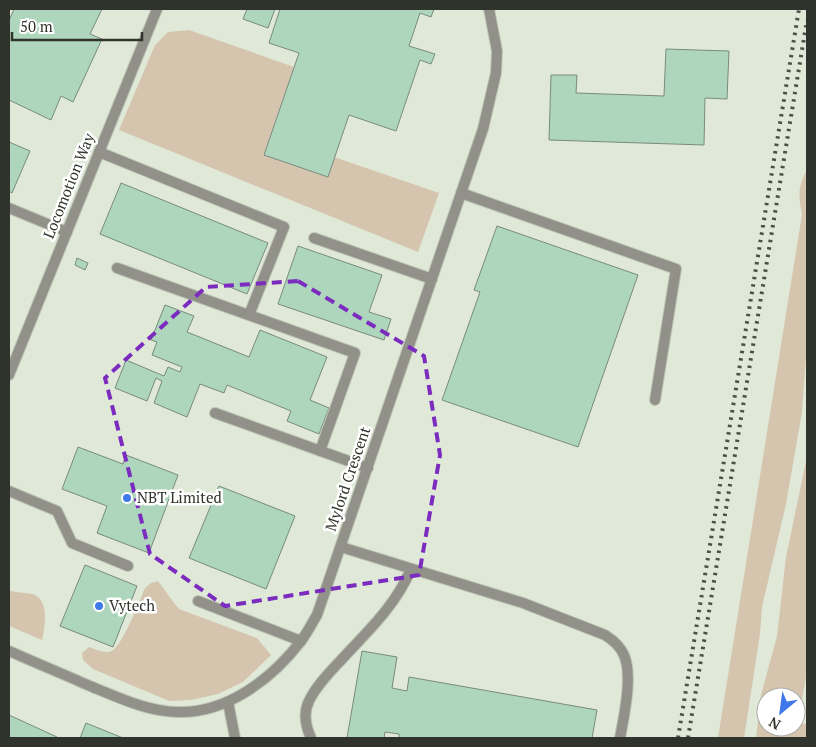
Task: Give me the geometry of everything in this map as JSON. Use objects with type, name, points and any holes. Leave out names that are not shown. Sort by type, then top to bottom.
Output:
[{"type":"street","name":"Locomotion Way","points":[[9,375],[157,9]]},
{"type":"street","name":"Mylord Crescent","points":[[9,651],[124,700],[152,709],[176,712],[202,711],[228,702],[268,674],[301,641],[317,615],[483,129],[496,73],[496,51],[489,9]]},
{"type":"street","points":[[99,152],[284,227],[249,315]]},
{"type":"street","points":[[462,193],[676,269],[655,400]]},
{"type":"street","points":[[9,208],[67,232]]},
{"type":"street","points":[[314,238],[432,279]]},
{"type":"street","points":[[117,268],[355,354],[320,451]]},
{"type":"street","points":[[214,413],[368,468]]},
{"type":"street","points":[[9,491],[57,511],[72,543],[128,566]]},
{"type":"street","points":[[341,547],[524,603],[597,631],[616,642],[627,665],[627,695],[620,738]]},
{"type":"street","points":[[311,738],[307,728],[305,712],[308,702],[317,688],[396,598],[411,569]]},
{"type":"street","points":[[198,601],[301,641]]},
{"type":"street","points":[[228,702],[235,738]]},
{"type":"highlighted area","points":[[298,281],[424,356],[440,455],[419,575],[225,606],[150,554],[105,378],[206,287]]},
{"type":"shaded area","points":[[189,30],[294,67],[264,155],[334,157],[439,193],[418,252],[119,130],[155,45],[168,32]]},
{"type":"shaded area","points":[[807,170],[807,343],[802,412],[786,504],[762,607],[760,634],[744,738],[718,738],[802,214],[799,197],[800,186]]},
{"type":"shaded area","points":[[807,456],[807,671],[804,687],[763,687],[777,636],[786,557]]},
{"type":"shaded area","points":[[158,581],[179,609],[257,638],[271,655],[243,682],[218,694],[191,700],[169,701],[93,669],[83,660],[82,653],[89,647],[103,652],[112,651],[126,632],[145,588],[151,583]]},
{"type":"shaded area","points":[[9,590],[32,594],[42,601],[45,614],[42,640],[9,626]]},
{"type":"shaded area","points":[[807,724],[807,738],[756,738],[806,737]]},
{"type":"building","points":[[14,9],[102,9],[90,34],[102,39],[73,102],[61,96],[51,120],[9,100],[9,21]]},
{"type":"building","points":[[247,9],[275,9],[268,28],[243,19]]},
{"type":"building","points":[[280,9],[434,9],[431,17],[420,13],[409,46],[435,54],[431,64],[420,60],[396,131],[349,115],[328,177],[264,155],[299,53],[269,43]]},
{"type":"building","points":[[666,49],[729,51],[727,99],[705,98],[704,145],[549,140],[551,75],[577,75],[576,93],[664,96]]},
{"type":"building","points":[[9,142],[30,151],[12,193],[9,191]]},
{"type":"building","points":[[121,183],[268,243],[247,294],[100,234]]},
{"type":"building","points":[[497,226],[638,275],[578,447],[442,400],[480,292],[474,290]]},
{"type":"building","points":[[298,246],[382,275],[369,312],[391,319],[384,340],[278,304]]},
{"type":"building","points":[[77,258],[88,263],[85,270],[75,265]]},
{"type":"building","points":[[165,305],[194,316],[187,332],[249,357],[260,330],[327,357],[310,400],[329,408],[319,434],[287,421],[291,411],[227,385],[224,393],[200,384],[187,417],[154,403],[162,381],[156,378],[147,401],[115,388],[126,360],[164,376],[168,367],[180,372],[182,367],[152,355],[157,342],[151,340]]},
{"type":"building","name":"NBT Limited","points":[[78,447],[123,464],[126,455],[178,475],[149,553],[97,533],[107,506],[62,489]]},
{"type":"building","points":[[219,486],[295,516],[266,589],[189,558]]},
{"type":"building","name":"Vytech","points":[[85,565],[137,586],[113,647],[60,626]]},
{"type":"building","points":[[362,651],[397,657],[392,688],[407,691],[409,677],[597,710],[592,738],[399,738],[399,734],[385,732],[384,738],[347,738]]},
{"type":"building","points":[[9,715],[57,737],[57,738],[9,738]]},
{"type":"building","points":[[86,723],[123,738],[80,738]]},
{"type":"railway","points":[[678,738],[799,9]]},
{"type":"railway","points":[[688,738],[807,20]]},
{"type":"place","name":"NBT Limited","points":[[127,498]]},
{"type":"place","name":"Vytech","points":[[99,606]]}]
